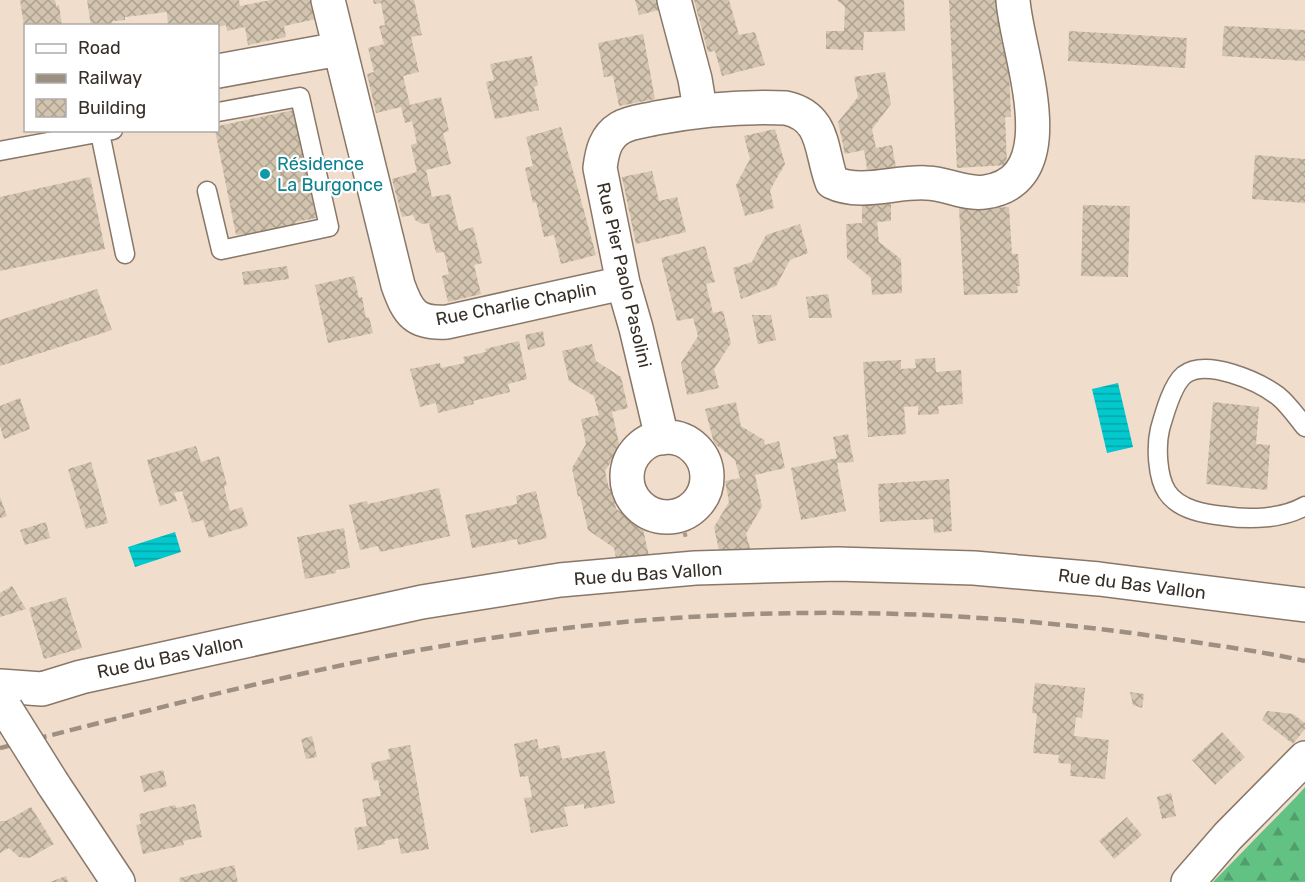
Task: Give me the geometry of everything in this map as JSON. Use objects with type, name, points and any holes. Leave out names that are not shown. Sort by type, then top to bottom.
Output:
[{"type":"street","name":"Rue Charlie Chaplin","points":[[327,0],[398,285],[405,304],[416,318],[431,322],[447,322],[623,283]]},
{"type":"street","points":[[674,0],[695,79],[700,109]]},
{"type":"street","name":"Rue Pier Paolo Pasolini","points":[[662,438],[623,283],[600,168],[602,154],[608,140],[619,129],[632,123],[700,109],[775,107],[799,111],[809,118],[816,129],[832,182],[843,187],[894,187],[927,183],[967,192],[1000,189],[1015,179],[1026,163],[1031,146],[1032,121],[1028,72],[1014,18],[1013,0]]},
{"type":"street","points":[[219,71],[339,49]]},
{"type":"street","name":"Rue du Bas Vallon","points":[[2,698],[81,677],[422,602],[560,580],[695,568],[837,564],[974,568],[1099,579],[1305,605]]},
{"type":"street","points":[[2,698],[53,784],[118,882]]},
{"type":"street","points":[[1188,882],[1228,836],[1305,758]]},
{"type":"lane","points":[[207,191],[221,250],[329,227],[300,97],[219,112]]},
{"type":"lane","points":[[0,151],[107,132],[125,254]]},
{"type":"lane","points":[[1305,427],[1279,396],[1244,378],[1223,371],[1206,369],[1195,370],[1184,375],[1177,384],[1164,411],[1157,440],[1159,466],[1167,492],[1180,505],[1202,513],[1260,519],[1305,506]]},
{"type":"green space","points":[[1305,787],[1305,882],[1213,882],[1297,796]]},
{"type":"water","points":[[1118,383],[1133,447],[1107,453],[1092,389]]},
{"type":"water","points":[[175,532],[181,552],[135,567],[128,547]]},
{"type":"building","points":[[20,0],[55,0],[56,6],[59,5],[62,24],[24,24],[24,26]]},
{"type":"building","points":[[87,0],[239,0],[240,6],[271,0],[312,0],[316,19],[284,26],[286,37],[248,45],[245,27],[227,31],[226,25],[219,27],[219,24],[168,24],[167,12],[125,17],[125,20],[113,21],[111,24],[91,24]]},
{"type":"building","points":[[373,0],[414,0],[422,35],[411,37],[419,72],[403,76],[410,105],[441,97],[449,131],[443,133],[451,164],[426,170],[432,197],[450,194],[459,231],[473,227],[482,263],[474,265],[481,294],[448,302],[442,276],[449,274],[444,252],[436,253],[429,223],[422,224],[415,220],[413,215],[402,217],[392,179],[417,172],[411,145],[417,143],[412,121],[405,123],[401,107],[376,113],[367,74],[374,72],[368,48],[384,44],[379,26],[385,25],[381,3],[374,4]]},
{"type":"building","points":[[635,0],[657,0],[659,10],[639,15]]},
{"type":"building","points":[[694,0],[729,0],[739,35],[755,32],[765,65],[722,76],[715,51],[708,52]]},
{"type":"building","points":[[837,0],[904,0],[905,31],[864,32],[863,50],[826,49],[826,31],[844,31],[845,7]]},
{"type":"building","points":[[949,0],[999,0],[1001,42],[1008,41],[1011,117],[1005,117],[1007,165],[957,168]]},
{"type":"building","points":[[1224,26],[1305,30],[1305,61],[1222,56]]},
{"type":"building","points":[[1069,31],[1187,38],[1185,68],[1068,61]]},
{"type":"building","points":[[643,34],[655,99],[619,106],[613,76],[604,77],[598,43]]},
{"type":"building","points":[[532,56],[538,85],[534,87],[539,110],[495,119],[486,82],[494,80],[490,64]]},
{"type":"building","points":[[885,72],[891,104],[872,129],[876,148],[892,145],[896,168],[867,169],[864,150],[845,154],[838,122],[858,97],[854,77]]},
{"type":"building","name":"Résidence La Burgonce","points":[[294,110],[316,218],[295,222],[296,227],[245,237],[244,234],[236,235],[215,132],[219,132],[219,126]]},
{"type":"building","points":[[561,127],[596,255],[561,264],[554,235],[544,237],[525,168],[533,166],[526,137]]},
{"type":"building","points":[[775,129],[785,164],[770,190],[774,208],[745,216],[736,185],[750,159],[744,136]]},
{"type":"building","points":[[1255,155],[1305,159],[1305,203],[1252,199]]},
{"type":"building","points":[[652,171],[659,201],[677,197],[686,232],[636,244],[622,177]]},
{"type":"building","points":[[90,177],[105,249],[0,271],[0,197]]},
{"type":"building","points":[[891,203],[891,221],[877,222],[879,242],[901,259],[902,293],[872,295],[871,278],[847,258],[846,224],[862,223],[862,204]]},
{"type":"building","points":[[1083,205],[1130,206],[1128,277],[1081,276]]},
{"type":"building","points":[[1009,207],[1012,254],[1018,254],[1020,286],[1017,286],[1018,293],[964,295],[959,209]]},
{"type":"building","points":[[800,224],[808,253],[790,260],[776,286],[741,299],[733,268],[752,262],[766,235]]},
{"type":"building","points":[[705,246],[715,282],[706,284],[713,313],[723,311],[731,343],[714,369],[719,388],[687,395],[681,363],[698,336],[693,318],[677,321],[661,258]]},
{"type":"building","points":[[287,266],[289,279],[244,285],[242,272]]},
{"type":"building","points":[[354,276],[359,298],[362,297],[366,318],[369,317],[373,333],[328,343],[315,285]]},
{"type":"building","points":[[97,289],[112,330],[0,366],[0,320]]},
{"type":"building","points":[[828,294],[832,318],[809,318],[806,297]]},
{"type":"building","points":[[752,315],[771,315],[776,340],[758,344]]},
{"type":"building","points":[[543,331],[545,346],[528,350],[525,335]]},
{"type":"building","points":[[519,341],[527,379],[508,384],[510,392],[438,413],[436,403],[420,407],[410,369],[440,363],[441,368],[465,363],[463,357]]},
{"type":"building","points":[[592,344],[596,361],[621,377],[628,408],[612,412],[620,448],[605,471],[609,489],[612,489],[616,509],[642,525],[651,565],[618,568],[614,548],[588,530],[580,496],[578,497],[572,468],[586,444],[581,419],[599,415],[594,396],[569,381],[562,351]]},
{"type":"building","points":[[935,358],[936,372],[961,370],[963,404],[938,406],[939,414],[918,415],[918,406],[904,407],[906,434],[868,437],[863,362],[901,360],[901,369],[916,368],[915,359]]},
{"type":"building","points":[[20,398],[30,429],[4,439],[0,426],[0,406]]},
{"type":"building","points":[[736,402],[741,426],[764,440],[765,445],[779,441],[785,468],[755,475],[762,506],[746,534],[753,559],[721,560],[714,527],[729,502],[725,481],[740,478],[735,460],[714,443],[705,409]]},
{"type":"building","points":[[1213,402],[1259,407],[1256,444],[1270,445],[1267,490],[1206,484]]},
{"type":"building","points":[[848,434],[854,462],[837,463],[846,511],[801,520],[791,468],[837,458],[833,437]]},
{"type":"building","points":[[196,446],[201,462],[219,456],[227,485],[224,487],[230,511],[242,507],[248,526],[209,538],[203,520],[192,523],[182,491],[174,493],[177,501],[160,506],[147,460]]},
{"type":"building","points":[[91,462],[108,523],[86,529],[68,469]]},
{"type":"building","points":[[949,479],[952,531],[934,533],[933,519],[880,522],[878,484]]},
{"type":"building","points":[[439,488],[450,536],[380,552],[378,546],[360,550],[349,505],[367,501],[368,504]]},
{"type":"building","points":[[536,491],[547,538],[518,545],[517,539],[472,548],[465,515],[517,504],[516,496]]},
{"type":"building","points":[[0,497],[7,516],[0,518]]},
{"type":"building","points":[[46,522],[50,538],[25,545],[20,530]]},
{"type":"building","points":[[344,528],[350,568],[305,579],[297,537]]},
{"type":"building","points":[[12,586],[26,609],[0,617],[0,593]]},
{"type":"building","points":[[66,597],[82,648],[44,659],[29,608]]},
{"type":"building","points":[[1035,683],[1085,688],[1082,718],[1076,717],[1074,736],[1109,740],[1105,779],[1070,776],[1071,764],[1058,763],[1059,755],[1033,753],[1037,714],[1032,713]]},
{"type":"building","points":[[1130,692],[1144,694],[1142,708],[1133,705]]},
{"type":"building","points":[[1267,711],[1293,714],[1305,723],[1305,729],[1293,744],[1262,720]]},
{"type":"building","points":[[1222,732],[1245,757],[1215,785],[1192,760]]},
{"type":"building","points":[[312,736],[317,757],[306,759],[301,739]]},
{"type":"building","points":[[537,739],[539,749],[559,745],[562,759],[605,751],[615,803],[584,809],[584,804],[564,807],[568,826],[531,833],[524,798],[532,797],[528,776],[520,777],[514,744]]},
{"type":"building","points":[[410,745],[429,849],[401,854],[398,838],[384,841],[385,844],[358,850],[354,828],[367,826],[362,799],[381,796],[378,780],[374,781],[371,763],[390,759],[388,749]]},
{"type":"building","points":[[163,770],[167,786],[144,792],[140,776]]},
{"type":"building","points":[[1171,793],[1176,816],[1162,819],[1157,797]]},
{"type":"building","points":[[195,804],[202,837],[183,841],[184,845],[143,854],[136,825],[141,824],[139,814],[175,805],[176,808]]},
{"type":"building","points":[[31,807],[54,844],[29,858],[19,857],[9,848],[0,853],[0,821],[6,821]]},
{"type":"building","points":[[1127,817],[1142,835],[1114,859],[1099,841]]},
{"type":"building","points":[[234,865],[238,882],[180,882],[179,878]]},
{"type":"building","points":[[66,876],[68,882],[50,882]]},
{"type":"railway","points":[[0,748],[235,689],[413,651],[559,629],[646,620],[820,613],[907,614],[994,619],[1167,638],[1305,661]]},
{"type":"place","name":"Résidence La Burgonce","points":[[265,174]]}]
